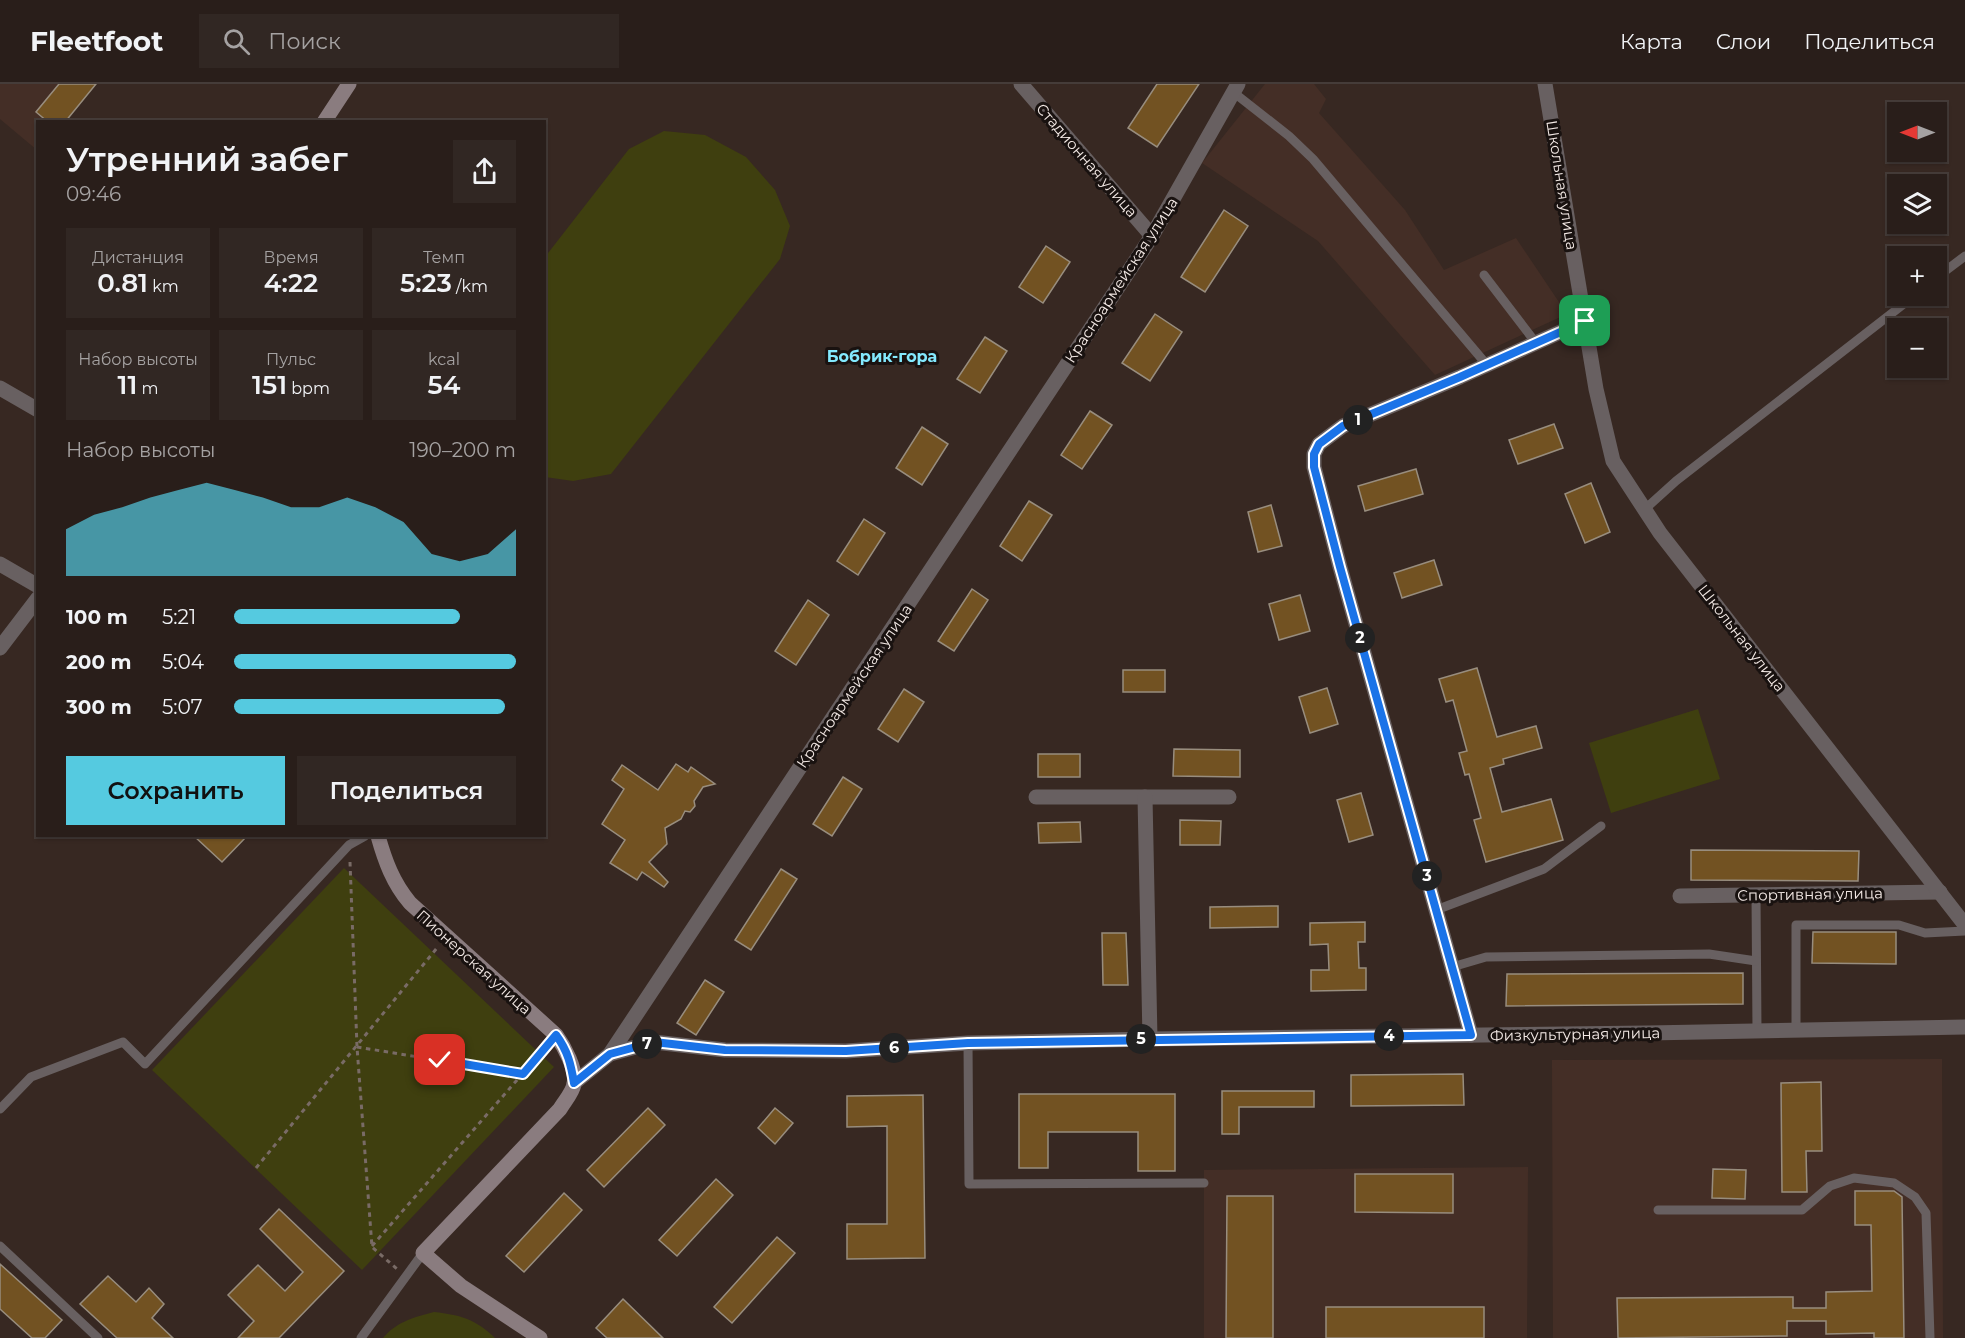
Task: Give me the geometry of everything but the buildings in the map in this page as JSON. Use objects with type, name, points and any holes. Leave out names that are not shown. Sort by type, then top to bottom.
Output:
[{"type":"main road","points":[[325,120],[349,84]]},
{"type":"main road","name":"Пионерская улица","points":[[378,837],[385,861],[399,890],[446,937],[556,1035],[569,1058],[574,1083]]},
{"type":"main road","name":"Красноармейская улица","points":[[423,1253],[560,1109],[574,1083]]},
{"type":"main road","points":[[423,1253],[460,1286],[540,1338]]},
{"type":"street","name":"Стадионная улица","points":[[1021,84],[1152,236]]},
{"type":"street","name":"Школьная улица","points":[[1545,84],[1596,389],[1613,461],[1660,533],[1965,924]]},
{"type":"street","name":"Красноармейская улица","points":[[574,1083],[610,1054],[1152,236],[1236,88]]},
{"type":"street","points":[[1471,1035],[1340,567],[1314,467],[1314,454],[1319,444],[1343,426],[1585,321]]},
{"type":"street","points":[[0,388],[36,409]]},
{"type":"street","points":[[0,564],[36,585]]},
{"type":"street","points":[[0,648],[36,601]]},
{"type":"street","points":[[1036,797],[1229,797]]},
{"type":"street","points":[[1145,797],[1150,1038]]},
{"type":"street","name":"Спортивная улица","points":[[1680,896],[1940,892]]},
{"type":"street","name":"Физкультурная улица","points":[[610,1054],[654,1042],[725,1050],[846,1051],[968,1043],[1150,1038],[1965,1027]]},
{"type":"lane","points":[[1236,88],[1313,159],[1487,365]]},
{"type":"lane","points":[[1947,270],[1965,256]]},
{"type":"lane","points":[[1484,275],[1536,343]]},
{"type":"lane","points":[[1645,509],[1676,480],[1901,306]]},
{"type":"lane","points":[[1436,910],[1544,869],[1601,826]]},
{"type":"lane","points":[[0,1109],[31,1077],[123,1042],[145,1064],[349,845],[363,837]]},
{"type":"lane","points":[[1756,895],[1757,1031]]},
{"type":"lane","points":[[1796,1030],[1796,925],[1899,925],[1925,933],[1965,932]]},
{"type":"lane","points":[[1452,967],[1486,957],[1709,954],[1756,961]]},
{"type":"lane","points":[[968,1043],[969,1184],[1204,1183]]},
{"type":"lane","points":[[1658,1210],[1802,1210],[1830,1186],[1854,1178],[1894,1184],[1915,1197],[1926,1213],[1930,1338]]},
{"type":"lane","points":[[0,1246],[99,1338]]},
{"type":"lane","points":[[361,1338],[423,1253]]},
{"type":"path","points":[[349,845],[357,1047],[372,1247],[406,1277]]},
{"type":"path","points":[[256,1168],[446,937]]},
{"type":"path","points":[[372,1247],[556,1035]]},
{"type":"path","points":[[357,1047],[523,1074]]},
{"type":"shaded area","points":[[0,84],[96,84],[66,120],[36,120],[36,149],[0,119]]},
{"type":"shaded area","points":[[1265,84],[1314,84],[1326,99],[1319,113],[1405,210],[1444,270],[1516,238],[1567,314],[1435,375],[1318,241],[1202,163]]},
{"type":"shaded area","points":[[664,131],[705,135],[746,157],[775,190],[790,226],[780,259],[611,474],[573,481],[546,477],[546,256],[629,149]]},
{"type":"shaded area","points":[[1698,709],[1720,779],[1611,813],[1589,743]]},
{"type":"shaded area","points":[[344,868],[554,1067],[362,1270],[152,1070]]},
{"type":"shaded area","points":[[1942,1059],[1943,1338],[1553,1338],[1552,1060]]},
{"type":"shaded area","points":[[1528,1167],[1527,1338],[1204,1338],[1204,1170]]},
{"type":"shaded area","points":[[434,1312],[467,1319],[481,1326],[495,1338],[383,1338],[400,1324]]},
{"type":"district","name":"Бобрик-гора","points":[[882,356]]},
{"type":"route","points":[[440,1060],[523,1074],[556,1035],[569,1058],[574,1083],[610,1054],[654,1042],[725,1050],[846,1051],[968,1043],[1150,1038],[1471,1035],[1340,567],[1314,467],[1314,454],[1319,444],[1343,426],[1585,321]]}]
